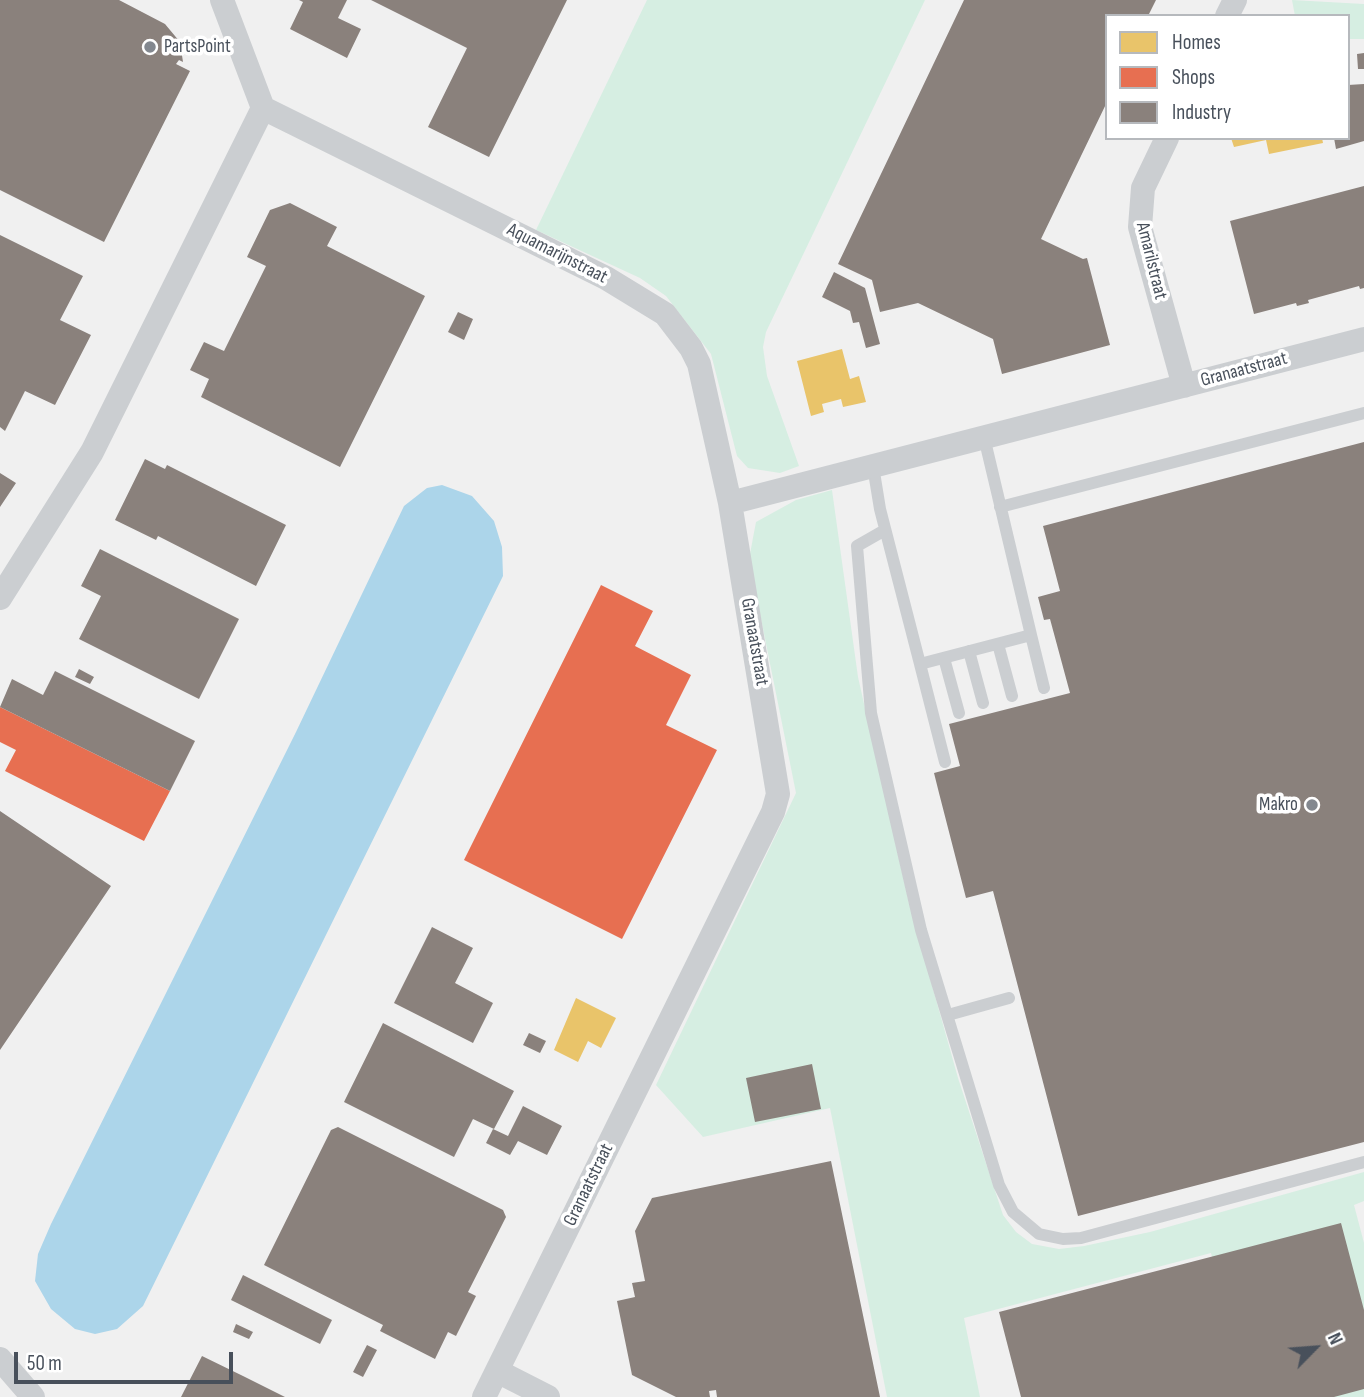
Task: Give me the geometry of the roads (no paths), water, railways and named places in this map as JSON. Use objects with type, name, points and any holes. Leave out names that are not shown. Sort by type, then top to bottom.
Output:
[{"type":"street","points":[[0,598],[92,452],[263,108],[222,0]]},
{"type":"street","name":"Aquamarijnstraat","points":[[263,108],[606,278],[665,314],[691,348],[699,364],[730,503]]},
{"type":"street","name":"Amarilstraat","points":[[1166,140],[1143,188],[1140,228],[1184,386]]},
{"type":"street","name":"Granaatstraat","points":[[484,1397],[773,812],[778,794],[730,503],[1364,339]]},
{"type":"street","points":[[0,1359],[33,1397]]},
{"type":"street","points":[[497,1371],[548,1397]]},
{"type":"lane","points":[[1000,507],[1364,413]]},
{"type":"lane","points":[[984,438],[1044,688]]},
{"type":"lane","points":[[873,466],[885,530],[945,762]]},
{"type":"lane","points":[[885,530],[857,546],[870,713],[921,930],[999,1185],[1013,1212],[1039,1234],[1063,1239],[1081,1238],[1364,1162]]},
{"type":"lane","points":[[920,664],[1031,635]]},
{"type":"lane","points":[[998,644],[1012,696]]},
{"type":"lane","points":[[969,652],[983,703]]},
{"type":"lane","points":[[944,658],[958,713]]},
{"type":"lane","points":[[948,1015],[1009,998]]},
{"type":"water","points":[[442,485],[472,496],[494,521],[502,547],[503,576],[143,1306],[117,1329],[95,1334],[75,1329],[51,1309],[35,1281],[38,1254],[51,1224],[296,732],[404,506],[427,488]]},
{"type":"place","name":"PartsPoint","points":[[150,47]]},
{"type":"place","name":"Makro","points":[[1312,805]]}]
